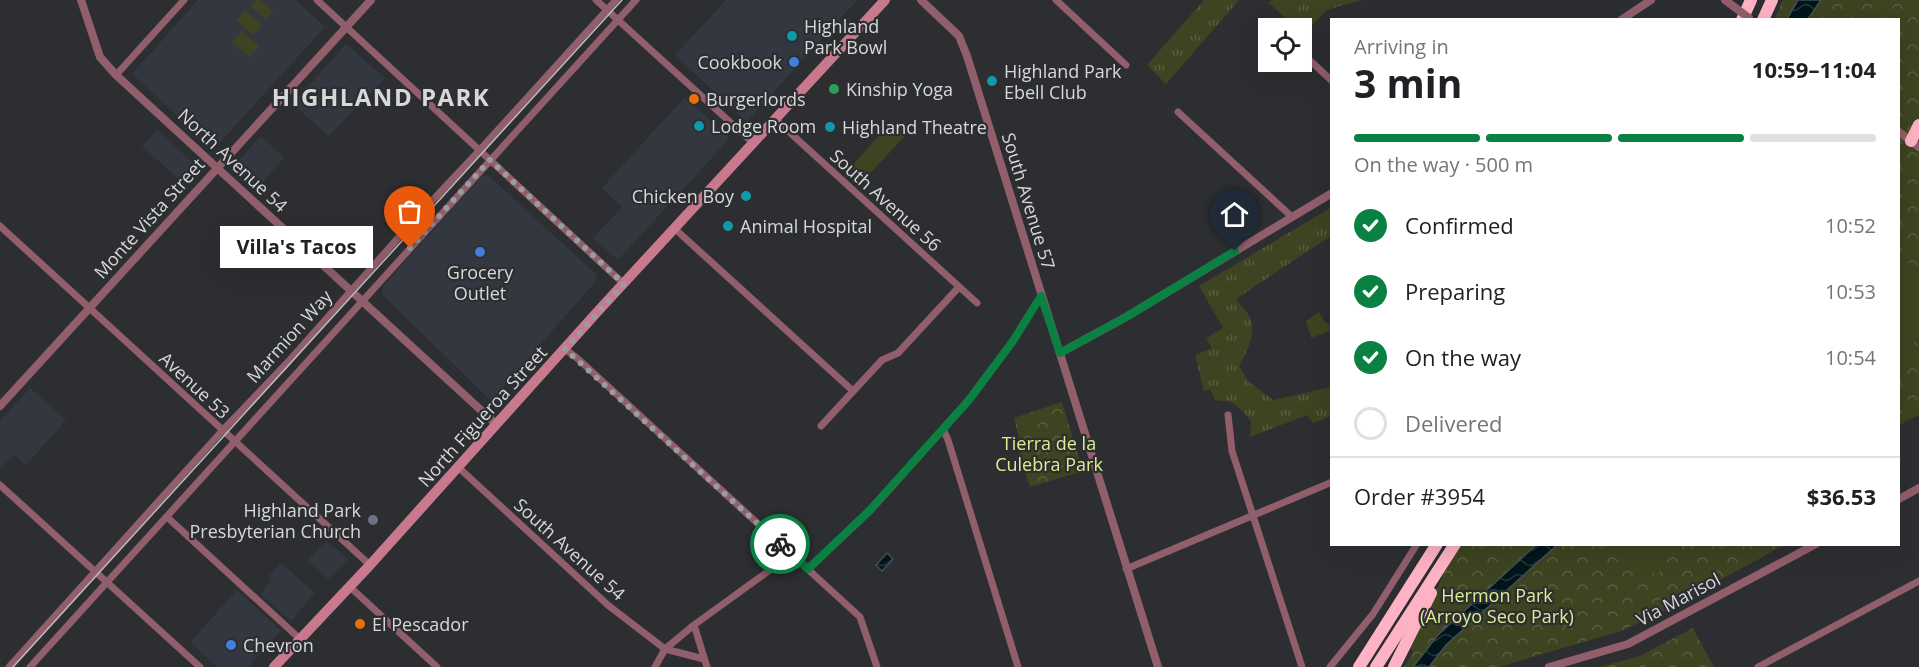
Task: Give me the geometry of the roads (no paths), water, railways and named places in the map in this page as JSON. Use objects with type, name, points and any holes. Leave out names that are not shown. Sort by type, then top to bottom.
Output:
[{"type":"highway","points":[[1743,18],[1751,0]]},
{"type":"highway","points":[[1764,18],[1772,0]]},
{"type":"highway","points":[[1915,144],[1919,125]]},
{"type":"highway","points":[[1359,667],[1436,546]]},
{"type":"highway","points":[[1376,667],[1454,546]]},
{"type":"highway","points":[[1394,667],[1431,594],[1438,572]]},
{"type":"main road","name":"North Figueroa Street","points":[[274,667],[370,565],[881,1]]},
{"type":"street","name":"North Avenue 54","points":[[81,0],[100,57],[116,75],[496,424]]},
{"type":"street","points":[[116,75],[184,0]]},
{"type":"street","points":[[317,0],[624,284]]},
{"type":"street","name":"Monte Vista Street","points":[[0,406],[371,0]]},
{"type":"street","points":[[596,0],[753,143]]},
{"type":"street","name":"Marmion Way","points":[[9,667],[616,0]]},
{"type":"street","name":"Marmion Way","points":[[30,667],[636,0]]},
{"type":"street","name":"South Avenue 57","points":[[921,0],[962,40],[1096,476],[1158,667]]},
{"type":"street","points":[[1056,0],[1126,65]]},
{"type":"street","points":[[1624,18],[1651,0]]},
{"type":"street","points":[[1725,0],[1748,18]]},
{"type":"street","points":[[1312,62],[1330,79]]},
{"type":"street","points":[[1178,112],[1292,217]]},
{"type":"street","name":"South Avenue 56","points":[[775,119],[977,303]]},
{"type":"street","points":[[1900,133],[1915,144]]},
{"type":"street","points":[[1060,353],[1126,317],[1330,195]]},
{"type":"street","name":"Avenue 53","points":[[0,226],[370,565]]},
{"type":"street","points":[[675,229],[853,391]]},
{"type":"street","points":[[821,426],[882,360],[898,353],[959,287]]},
{"type":"street","points":[[808,569],[870,510],[985,380],[1041,296]]},
{"type":"street","points":[[565,349],[860,617],[877,667]]},
{"type":"street","points":[[1228,415],[1232,451],[1302,667]]},
{"type":"street","points":[[943,429],[1018,667]]},
{"type":"street","name":"South Avenue 54","points":[[458,466],[609,606],[665,649]]},
{"type":"street","points":[[1126,569],[1330,483]]},
{"type":"street","points":[[0,485],[200,667]]},
{"type":"street","points":[[1900,498],[1919,488]]},
{"type":"street","points":[[167,518],[300,639]]},
{"type":"street","points":[[1330,667],[1373,614],[1416,546]]},
{"type":"street","name":"Via Marisol","points":[[1550,667],[1628,644],[1811,546]]},
{"type":"street","points":[[655,667],[665,649],[694,625],[792,554]]},
{"type":"street","points":[[1758,667],[1919,581]]},
{"type":"street","points":[[350,586],[437,667]]},
{"type":"street","points":[[694,625],[706,667]]},
{"type":"street","points":[[665,649],[704,659]]},
{"type":"water","points":[[1798,0],[1821,0],[1809,18],[1788,18]]},
{"type":"water","points":[[1535,546],[1556,546],[1446,645],[1429,667],[1413,667],[1438,635]]},
{"type":"water","points":[[887,553],[893,559],[882,571],[876,565]]},
{"type":"tram line","points":[[13,667],[622,0]]},
{"type":"place","name":"Highland Park Bowl","points":[[792,36]]},
{"type":"place","name":"Cookbook","points":[[794,62]]},
{"type":"place","name":"Highland Park Ebell Club","points":[[992,81]]},
{"type":"place","name":"Kinship Yoga","points":[[834,89]]},
{"type":"place","name":"Burgerlords","points":[[694,99]]},
{"type":"place","name":"Lodge Room","points":[[699,126]]},
{"type":"place","name":"Highland Theatre","points":[[830,127]]},
{"type":"place","name":"Chicken Boy","points":[[746,196]]},
{"type":"place","name":"Animal Hospital","points":[[728,226]]},
{"type":"place","name":"Villa's Tacos","points":[[410,248]]},
{"type":"place","name":"Grocery Outlet","points":[[480,252]]},
{"type":"place","name":"Highland Park Presbyterian Church","points":[[373,520]]},
{"type":"place","name":"El Pescador","points":[[360,624]]},
{"type":"place","name":"Chevron","points":[[231,645]]},
{"type":"district","name":"HIGHLAND PARK","points":[[381,96]]},
{"type":"park label","name":"Tierra de la Culebra Park","points":[[1049,453]]},
{"type":"park label","name":"Hermon Park (Arroyo Seco Park)","points":[[1497,605]]}]
